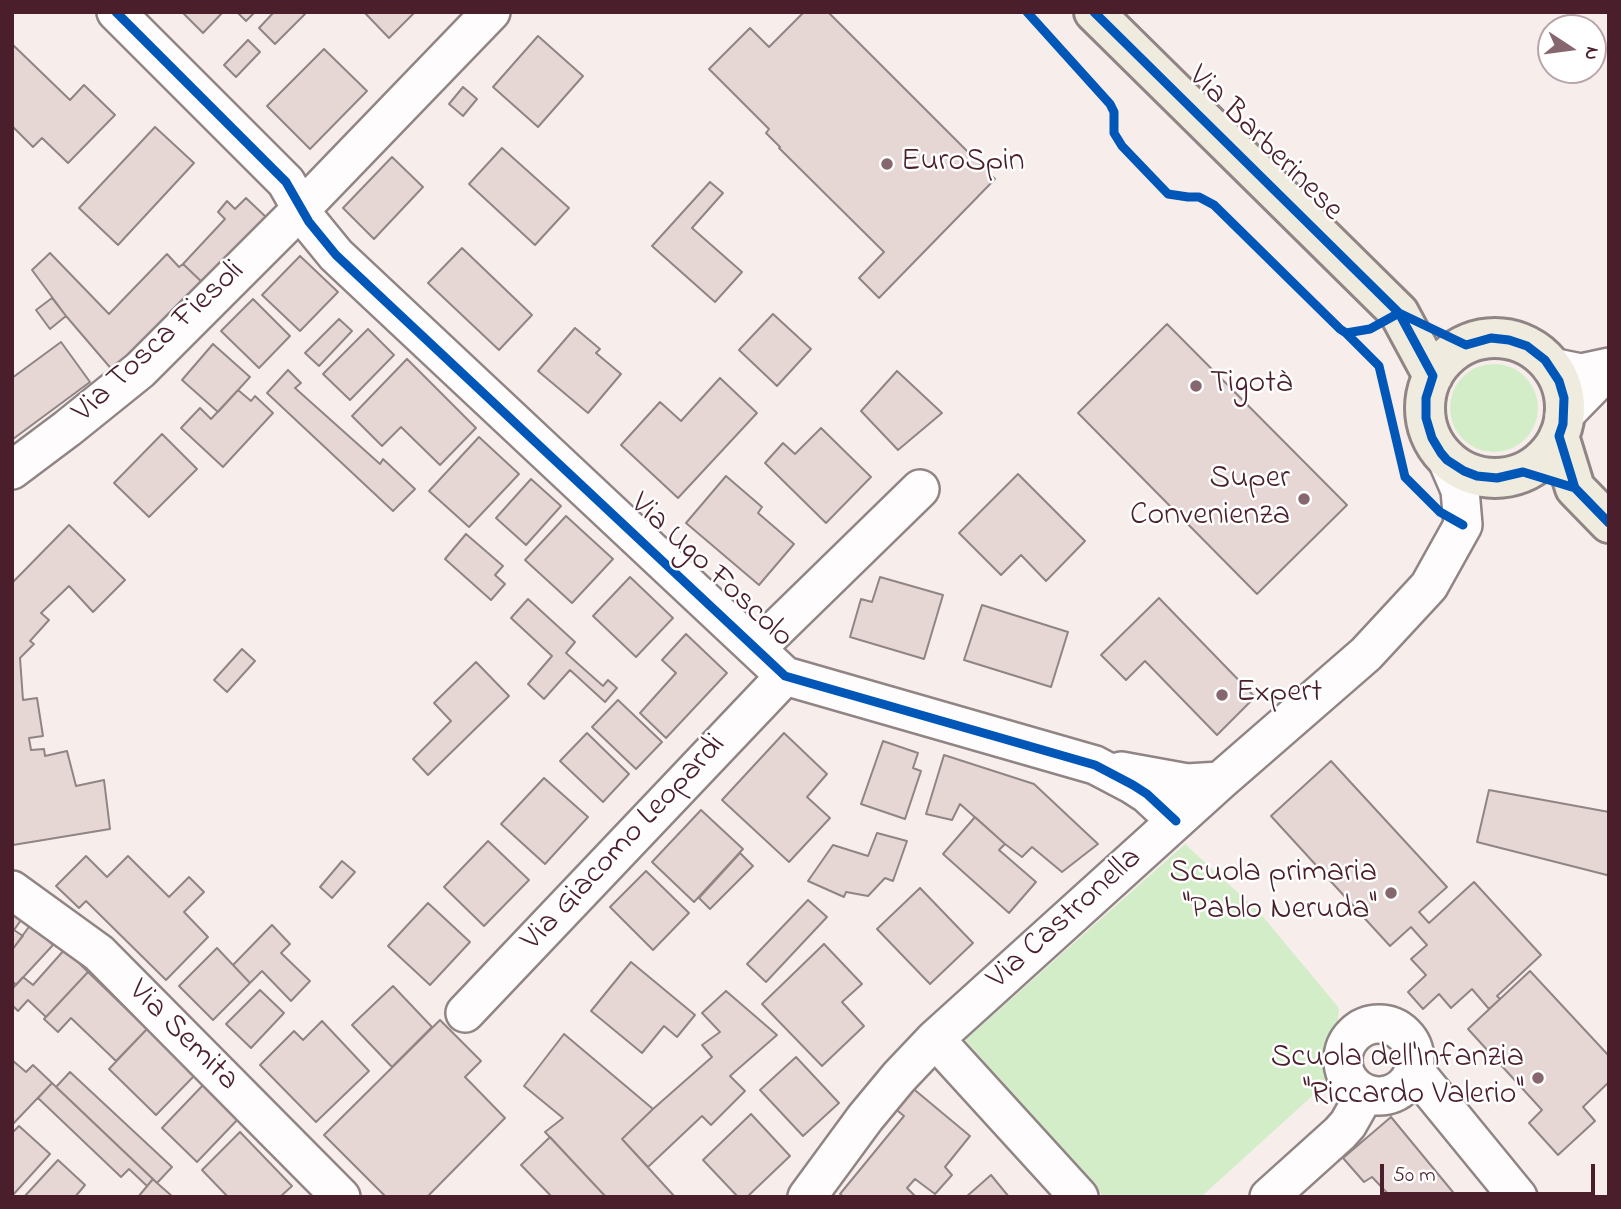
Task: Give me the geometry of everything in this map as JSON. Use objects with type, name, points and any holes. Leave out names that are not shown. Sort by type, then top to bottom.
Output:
[{"type":"main road","name":"Via Barberinese","points":[[1094,12],[1399,313],[1433,376]]},
{"type":"main road","name":"Via Barberinese","points":[[1399,313],[1466,345]]},
{"type":"main road","points":[[1491,338],[1527,346],[1539,354],[1551,368],[1558,377],[1565,408],[1553,447],[1541,460],[1523,472],[1509,477],[1485,478],[1469,473],[1447,460],[1441,453],[1432,438],[1426,418],[1426,398],[1433,376],[1447,357],[1466,345],[1491,338]]},
{"type":"main road","points":[[1561,426],[1576,488],[1609,523]]},
{"type":"main road","points":[[1523,472],[1576,488]]},
{"type":"street","points":[[116,12],[286,182],[302,208]]},
{"type":"street","name":"Via Tosca Fiesoli","points":[[12,470],[140,370],[302,208],[491,12]]},
{"type":"street","name":"Via Ugo Foscolo","points":[[302,208],[309,222],[336,255],[785,676],[1095,765],[1187,783],[1220,781]]},
{"type":"street","points":[[1551,368],[1581,373],[1609,368]]},
{"type":"street","points":[[1561,426],[1609,368]]},
{"type":"street","name":"Via Castronella","points":[[807,1197],[865,1118],[934,1039],[1220,781],[1366,654],[1429,586],[1463,525],[1460,491],[1447,460]]},
{"type":"street","name":"Via Ugo Foscolo","points":[[757,648],[920,489]]},
{"type":"street","name":"Via Giacomo Leopardi","points":[[464,1013],[785,676]]},
{"type":"street","name":"Via Ugo Foscolo","points":[[1095,765],[1147,794],[1176,821]]},
{"type":"street","name":"Via Semita","points":[[12,890],[99,953],[341,1197]]},
{"type":"street","points":[[1375,1024],[1389,1026],[1402,1032],[1410,1041],[1415,1056],[1414,1070],[1401,1089],[1391,1095],[1377,1097],[1365,1094],[1351,1084],[1344,1072],[1344,1052],[1349,1040],[1363,1028],[1375,1024]]},
{"type":"street","points":[[934,1039],[1079,1197]]},
{"type":"street","points":[[1414,1070],[1518,1197]]},
{"type":"street","points":[[1269,1197],[1340,1133],[1365,1094]]},
{"type":"green space","points":[[1494,364],[1511,367],[1525,377],[1535,391],[1538,408],[1535,425],[1525,439],[1511,449],[1494,452],[1477,449],[1463,439],[1453,425],[1450,408],[1453,391],[1463,377],[1477,367]]},
{"type":"green space","points":[[1185,844],[1259,912],[1339,1008],[1332,1078],[1201,1197],[1104,1197],[965,1040]]},
{"type":"building","points":[[182,12],[223,12],[203,33]]},
{"type":"building","points":[[237,12],[255,12],[246,21]]},
{"type":"building","points":[[274,12],[305,14],[275,44],[259,28]]},
{"type":"building","points":[[364,12],[415,12],[389,38]]},
{"type":"building","name":"EuroSpin","points":[[804,12],[828,12],[995,179],[879,298],[859,278],[884,252],[779,148],[766,133],[769,129],[709,69],[750,28],[769,47]]},
{"type":"building","points":[[538,36],[583,76],[538,127],[493,87]]},
{"type":"building","points":[[248,40],[260,52],[236,77],[224,65]]},
{"type":"building","points":[[12,44],[70,100],[84,85],[115,115],[68,163],[42,138],[33,147],[12,126]]},
{"type":"building","points":[[324,49],[367,91],[310,149],[267,106]]},
{"type":"building","points":[[463,87],[477,99],[463,116],[449,104]]},
{"type":"building","points":[[155,127],[194,163],[118,245],[79,208]]},
{"type":"building","points":[[502,148],[569,208],[535,245],[469,184]]},
{"type":"building","points":[[392,157],[423,187],[374,239],[343,208]]},
{"type":"building","points":[[710,182],[723,193],[692,228],[742,272],[715,302],[652,246]]},
{"type":"building","points":[[246,198],[267,218],[205,285],[183,264],[225,219],[218,212],[227,201],[235,209]]},
{"type":"building","points":[[462,248],[532,315],[499,350],[428,283]]},
{"type":"building","points":[[50,253],[109,314],[167,254],[179,267],[183,264],[205,285],[114,372],[66,316],[32,270]]},
{"type":"building","points":[[300,256],[338,292],[300,331],[262,295]]},
{"type":"building","points":[[52,298],[66,316],[50,329],[36,310]]},
{"type":"building","points":[[253,299],[290,336],[259,368],[221,331]]},
{"type":"building","points":[[773,314],[811,349],[777,386],[739,350]]},
{"type":"building","points":[[339,319],[352,331],[319,366],[305,353]]},
{"type":"building","points":[[1167,324],[1347,505],[1257,594],[1078,413]]},
{"type":"building","points":[[575,328],[600,349],[596,353],[621,374],[588,413],[538,371]]},
{"type":"building","points":[[368,329],[394,355],[350,400],[323,374]]},
{"type":"building","points":[[61,342],[90,382],[13,439],[12,378]]},
{"type":"building","points":[[213,344],[250,377],[218,412],[182,380]]},
{"type":"building","points":[[407,359],[476,428],[440,465],[401,427],[382,446],[352,416]]},
{"type":"building","points":[[288,370],[301,383],[295,388],[380,464],[383,459],[415,489],[393,511],[267,393]]},
{"type":"building","points":[[897,371],[942,413],[898,450],[861,411]]},
{"type":"building","points":[[720,378],[757,413],[678,498],[621,445],[660,402],[681,421]]},
{"type":"building","points":[[238,390],[251,401],[255,396],[273,413],[223,467],[181,428],[200,408],[211,419]]},
{"type":"building","points":[[821,428],[871,477],[826,523],[765,463],[783,443],[795,454]]},
{"type":"building","points":[[162,434],[197,469],[149,517],[114,483]]},
{"type":"building","points":[[479,437],[519,474],[469,527],[429,491]]},
{"type":"building","points":[[1018,474],[1085,541],[1046,581],[1021,555],[1001,575],[959,533]]},
{"type":"building","points":[[726,476],[762,507],[758,513],[794,544],[759,585],[686,523]]},
{"type":"building","points":[[531,479],[561,506],[526,545],[496,518]]},
{"type":"building","points":[[566,516],[613,559],[572,603],[525,560]]},
{"type":"building","points":[[69,525],[125,580],[93,612],[69,586],[41,613],[49,620],[30,641],[34,644],[20,658],[23,700],[37,698],[43,736],[29,738],[31,750],[44,749],[45,756],[67,751],[76,786],[104,780],[110,829],[13,845],[12,583]]},
{"type":"building","points":[[466,534],[503,566],[495,575],[505,584],[491,600],[445,559]]},
{"type":"building","points":[[630,577],[673,618],[636,657],[593,616]]},
{"type":"building","points":[[880,577],[943,595],[924,659],[850,637],[861,599],[872,602]]},
{"type":"building","points":[[1159,598],[1255,697],[1217,735],[1145,661],[1126,680],[1101,655]]},
{"type":"building","points":[[528,599],[575,642],[566,653],[603,686],[608,680],[617,688],[605,702],[570,670],[544,699],[528,684],[552,656],[511,618]]},
{"type":"building","points":[[982,605],[1068,632],[1051,687],[964,660]]},
{"type":"building","points":[[686,634],[727,673],[666,738],[640,713],[676,673],[662,660]]},
{"type":"building","points":[[242,649],[255,661],[227,692],[214,680]]},
{"type":"building","points":[[476,662],[509,696],[428,775],[413,759],[451,721],[434,703]]},
{"type":"building","points":[[618,700],[662,742],[636,769],[592,727]]},
{"type":"building","points":[[587,733],[629,774],[603,802],[560,761]]},
{"type":"building","points":[[784,733],[827,774],[807,797],[830,818],[789,862],[722,800]]},
{"type":"building","points":[[883,741],[918,753],[913,768],[921,771],[905,819],[861,804]]},
{"type":"building","points":[[944,755],[1034,784],[1098,844],[1062,872],[1032,847],[1022,857],[960,804],[952,820],[926,814]]},
{"type":"building","points":[[1331,761],[1447,887],[1419,912],[1429,923],[1474,882],[1541,955],[1497,996],[1500,999],[1489,1009],[1472,989],[1451,1008],[1439,994],[1423,1009],[1408,992],[1426,975],[1411,959],[1427,945],[1411,927],[1390,946],[1271,816]]},
{"type":"building","points":[[544,778],[588,817],[545,864],[501,824]]},
{"type":"building","points":[[1489,790],[1609,812],[1609,877],[1477,842]]},
{"type":"building","points":[[701,810],[743,849],[694,902],[652,862]]},
{"type":"building","points":[[975,817],[1005,844],[999,850],[1036,882],[1009,913],[943,854]]},
{"type":"building","points":[[877,833],[907,841],[893,881],[885,878],[868,896],[846,892],[844,897],[808,881],[833,845],[868,856]]},
{"type":"building","points":[[488,841],[529,880],[484,926],[444,887]]},
{"type":"building","points":[[740,853],[753,866],[710,909],[699,898]]},
{"type":"building","points":[[86,856],[107,877],[128,856],[169,897],[189,877],[204,892],[184,912],[208,937],[166,980],[86,901],[79,908],[56,886]]},
{"type":"building","points":[[342,861],[355,872],[332,898],[320,887]]},
{"type":"building","points":[[646,871],[689,913],[653,950],[610,907]]},
{"type":"building","points":[[920,888],[973,943],[930,984],[877,929]]},
{"type":"building","points":[[808,900],[827,917],[766,982],[747,964]]},
{"type":"building","points":[[428,903],[470,942],[430,985],[388,946]]},
{"type":"building","points":[[12,913],[21,920],[14,930],[23,936],[12,950]]},
{"type":"building","points":[[31,924],[53,945],[16,985],[12,981],[12,950]]},
{"type":"building","points":[[272,925],[290,944],[281,953],[310,981],[291,1001],[262,971],[250,983],[233,965]]},
{"type":"building","points":[[824,944],[862,984],[842,1002],[864,1026],[822,1066],[762,1004]]},
{"type":"building","points":[[217,948],[250,983],[213,1020],[179,986]]},
{"type":"building","points":[[65,949],[88,972],[46,1017],[28,1000],[18,1011],[12,1005],[12,989],[23,977],[33,985]]},
{"type":"building","points":[[631,962],[695,1015],[677,1037],[664,1026],[642,1053],[591,1011]]},
{"type":"building","points":[[1530,971],[1609,1056],[1609,1082],[1583,1107],[1595,1121],[1558,1155],[1529,1123],[1542,1110],[1468,1029]]},
{"type":"building","points":[[88,972],[147,1029],[116,1061],[71,1018],[58,1032],[44,1019]]},
{"type":"building","points":[[393,986],[432,1027],[392,1067],[352,1025]]},
{"type":"building","points":[[260,990],[284,1013],[251,1048],[226,1024]]},
{"type":"building","points":[[726,991],[777,1035],[730,1076],[745,1091],[711,1125],[702,1116],[648,1167],[622,1139],[712,1057],[702,1045],[720,1032],[702,1013]]},
{"type":"building","points":[[440,1020],[481,1061],[465,1077],[505,1118],[427,1197],[386,1197],[324,1135]]},
{"type":"building","points":[[322,1021],[369,1071],[316,1122],[260,1065],[294,1031],[303,1040]]},
{"type":"building","points":[[147,1029],[195,1075],[156,1115],[109,1069]]},
{"type":"building","points":[[564,1034],[653,1109],[622,1139],[675,1197],[606,1197],[545,1132],[563,1118],[524,1086]]},
{"type":"building","points":[[796,1057],[839,1103],[803,1136],[760,1090]]},
{"type":"building","points":[[12,1060],[26,1072],[33,1065],[52,1083],[12,1125]]},
{"type":"building","points":[[70,1072],[172,1167],[157,1183],[56,1087]]},
{"type":"building","points":[[52,1083],[153,1179],[147,1186],[129,1169],[121,1177],[38,1098]]},
{"type":"building","points":[[205,1083],[240,1117],[197,1162],[162,1128]]},
{"type":"building","points":[[910,1086],[970,1136],[945,1167],[952,1175],[935,1194],[915,1179],[907,1188],[916,1197],[844,1197],[840,1194],[904,1116],[893,1107]]},
{"type":"building","points":[[751,1114],[790,1156],[747,1197],[738,1197],[703,1160]]},
{"type":"building","points":[[1391,1117],[1457,1197],[1391,1197],[1372,1177],[1364,1182],[1343,1158]]},
{"type":"building","points":[[19,1126],[50,1154],[12,1196],[12,1133]]},
{"type":"building","points":[[240,1132],[292,1186],[280,1197],[228,1197],[202,1170]]},
{"type":"building","points":[[550,1137],[606,1197],[552,1197],[521,1165]]},
{"type":"building","points":[[58,1160],[85,1185],[75,1197],[24,1197]]},
{"type":"building","points":[[991,1175],[1009,1197],[966,1197]]},
{"type":"building","points":[[153,1179],[157,1183],[173,1197],[138,1197]]},
{"type":"cycle path","points":[[116,12],[286,182],[309,222],[336,255],[785,676],[1095,765],[1147,794],[1176,821]]},
{"type":"cycle path","points":[[1027,12],[1110,104],[1114,112],[1114,133],[1122,146],[1168,194],[1199,197],[1214,205],[1346,333],[1370,329],[1399,313]]},
{"type":"cycle path","points":[[1094,12],[1399,313],[1433,376],[1426,398],[1426,418],[1432,438],[1447,460],[1477,476],[1497,478],[1523,472],[1575,488]]},
{"type":"cycle path","points":[[1399,313],[1466,345],[1491,338],[1509,340],[1527,346],[1545,360],[1559,381],[1564,398],[1563,424],[1559,436],[1575,488],[1609,523]]},
{"type":"cycle path","points":[[1346,333],[1379,366],[1405,477],[1440,512],[1463,525]]},
{"type":"place","name":"EuroSpin","points":[[887,164]]},
{"type":"place","name":"Tigotà","points":[[1196,386]]},
{"type":"place","name":"Super Convenienza","points":[[1304,499]]},
{"type":"place","name":"Expert","points":[[1222,695]]},
{"type":"place","name":"Scuola primaria \"Pablo Neruda\"","points":[[1391,893]]},
{"type":"place","name":"Scuola dell'Infanzia \"Riccardo Valerio\"","points":[[1538,1078]]}]
